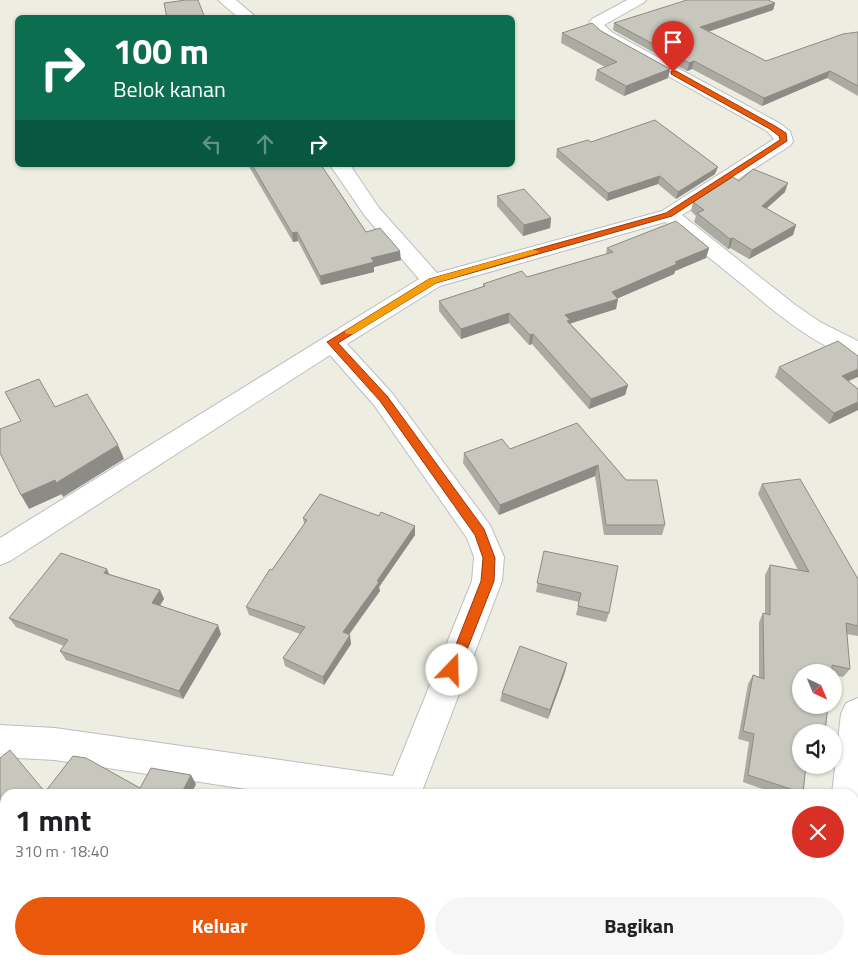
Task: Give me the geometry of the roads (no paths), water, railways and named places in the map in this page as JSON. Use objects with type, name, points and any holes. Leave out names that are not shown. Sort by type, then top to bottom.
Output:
[{"type":"street","points":[[226,0],[246,15]]},
{"type":"street","points":[[0,553],[332,342],[432,281],[669,215],[784,141],[783,135],[772,127],[607,36],[595,26],[598,22],[638,0]]},
{"type":"street","points":[[341,167],[372,212],[432,281]]},
{"type":"street","points":[[669,215],[792,313],[812,327],[858,351]]},
{"type":"street","points":[[332,342],[383,399],[480,533],[489,558],[487,581],[406,789]]},
{"type":"street","points":[[850,789],[858,714]]},
{"type":"street","points":[[0,741],[55,744],[364,789]]}]
